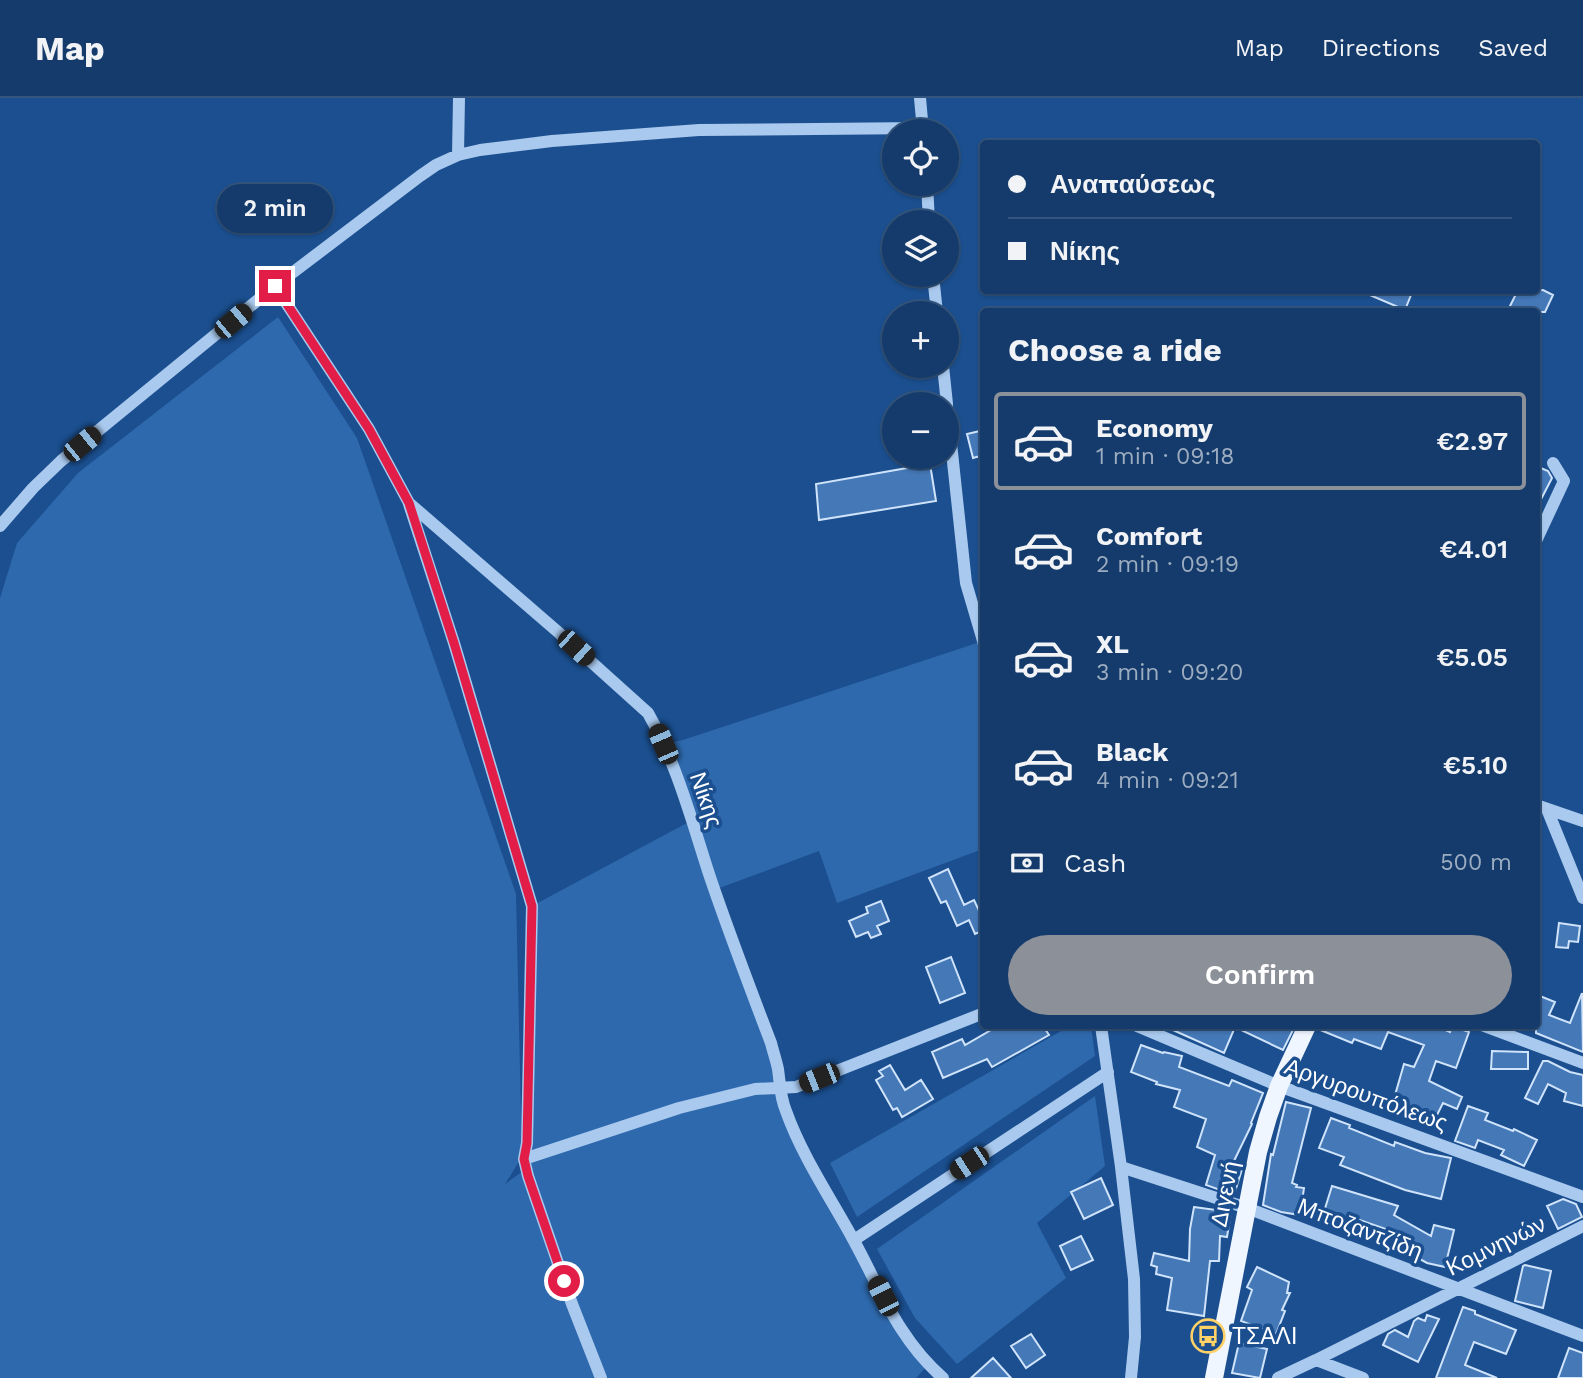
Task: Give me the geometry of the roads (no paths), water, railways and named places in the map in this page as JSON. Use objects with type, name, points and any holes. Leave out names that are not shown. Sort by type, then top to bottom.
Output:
[{"type":"main road","name":"Διγενή","points":[[1214,1378],[1258,1152],[1279,1086],[1306,1029]]},
{"type":"street","points":[[458,155],[459,98]]},
{"type":"street","points":[[920,98],[922,119]]},
{"type":"street","points":[[0,526],[61,461],[275,286],[420,176],[458,155],[552,141],[699,130],[882,130]]},
{"type":"street","name":"Νίκης","points":[[275,286],[369,429],[409,503],[648,713],[681,790],[771,1043],[783,1102],[794,1129],[899,1328],[928,1365],[943,1378]]},
{"type":"street","points":[[1540,532],[1564,481],[1553,463]]},
{"type":"street","points":[[954,469],[966,583],[979,609]]},
{"type":"street","points":[[409,503],[454,643],[532,906],[527,1143],[524,1159],[572,1304],[601,1378]]},
{"type":"street","points":[[1542,807],[1583,821]]},
{"type":"street","points":[[1542,807],[1583,898]]},
{"type":"street","points":[[524,1159],[679,1108],[755,1089],[796,1087],[980,1015]]},
{"type":"street","points":[[1101,1029],[1134,1279],[1136,1337],[1131,1378]]},
{"type":"street","name":"Αργυρουπόλεως","points":[[1144,1029],[1279,1086],[1583,1196]]},
{"type":"street","points":[[1492,1029],[1583,1063]]},
{"type":"street","points":[[854,1240],[1108,1072]]},
{"type":"street","name":"Μποζαντζίδη","points":[[1121,1167],[1247,1208],[1583,1336]]},
{"type":"street","name":"Κομνηνών","points":[[1278,1378],[1583,1226]]},
{"type":"street","points":[[1316,1360],[1363,1378]]},
{"type":"place","name":"ΤΣΑΛΙ","points":[[1208,1336]]}]
